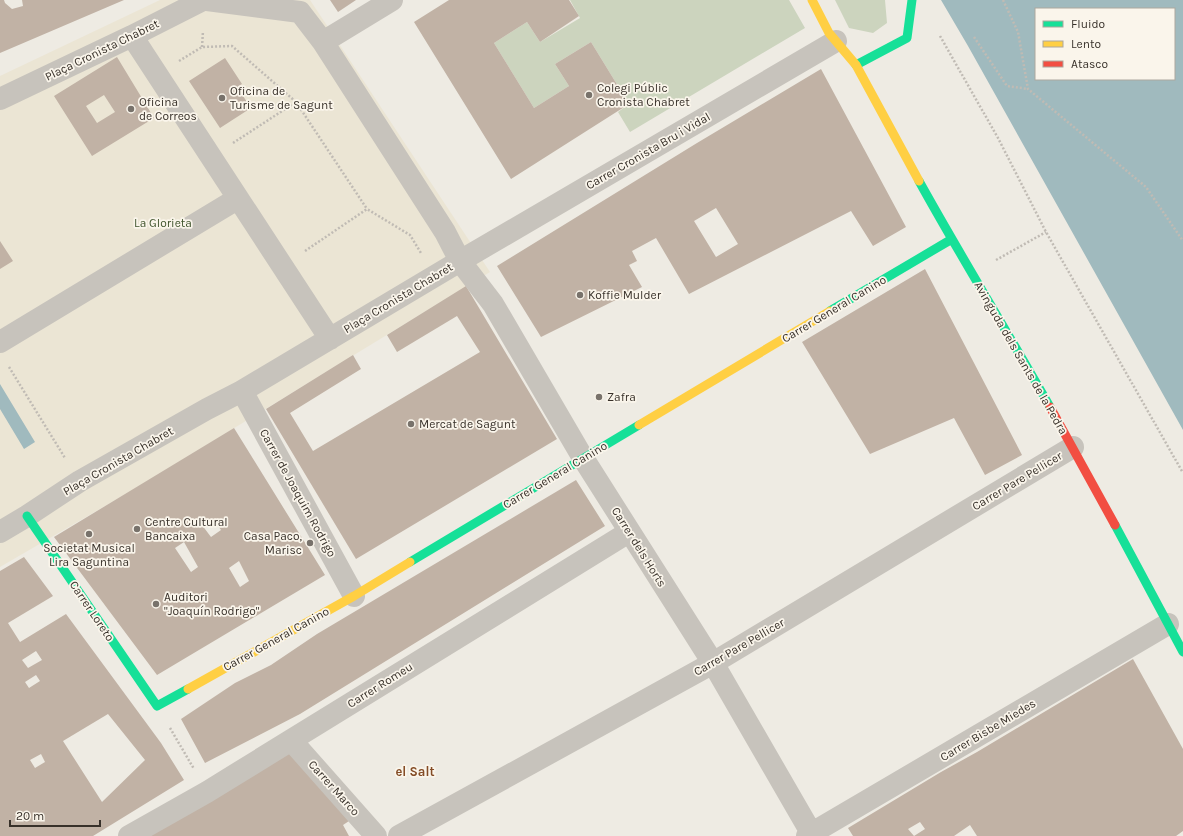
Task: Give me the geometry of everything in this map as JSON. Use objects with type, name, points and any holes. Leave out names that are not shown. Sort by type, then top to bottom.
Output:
[{"type":"street","name":"Plaça Cronista Chabret","points":[[0,99],[132,36],[203,0]]},
{"type":"street","name":"Plaça Cronista Chabret","points":[[0,532],[28,516],[80,481],[207,409],[242,391],[460,261],[445,232],[323,42],[300,12],[261,3],[207,0]]},
{"type":"street","points":[[323,42],[392,0]]},
{"type":"street","name":"Avinguda dels Sants de la Pedra","points":[[812,0],[829,33],[856,65],[952,239],[1000,319],[1073,447],[1183,652]]},
{"type":"street","points":[[856,65],[907,38],[912,0]]},
{"type":"street","points":[[132,36],[237,199],[330,339]]},
{"type":"street","name":"Carrer Cronista Bru i Vidal","points":[[460,261],[836,41]]},
{"type":"street","points":[[0,342],[237,199]]},
{"type":"street","name":"Carrer General Canino","points":[[157,706],[354,596],[952,239]]},
{"type":"street","name":"Carrer dels Horts","points":[[460,261],[493,304],[583,458],[713,663],[810,835]]},
{"type":"street","name":"Carrer de Joaquim Rodrigo","points":[[242,391],[354,596]]},
{"type":"street","name":"Carrer Pare Pellicer","points":[[399,836],[713,663],[1073,447]]},
{"type":"street","name":"Carrer Loreto","points":[[28,516],[157,706]]},
{"type":"street","name":"Carrer Romeu","points":[[129,836],[207,792],[629,532]]},
{"type":"street","name":"Carrer Bisbe Miedes","points":[[810,835],[1168,624]]},
{"type":"street","name":"Carrer Marco","points":[[291,740],[376,836]]},
{"type":"path","points":[[1003,0],[1018,32],[1028,88]]},
{"type":"path","points":[[940,36],[998,138],[1046,232],[1183,473]]},
{"type":"path","points":[[974,37],[1007,86],[1028,88],[1146,187],[1183,241]]},
{"type":"path","points":[[158,75],[202,47],[232,46],[296,102],[367,209],[410,235],[435,276]]},
{"type":"path","points":[[211,158],[296,102]]},
{"type":"path","points":[[282,266],[367,209]]},
{"type":"path","points":[[972,274],[1046,232]]},
{"type":"path","points":[[8,366],[80,481]]},
{"type":"path","points":[[157,706],[207,792]]},
{"type":"green space","points":[[570,0],[789,0],[805,28],[630,132],[618,112],[629,104],[591,42],[555,64],[569,86],[534,108],[494,43],[527,22],[540,42],[580,18]]},
{"type":"green space","points":[[835,0],[885,0],[887,23],[873,33],[849,28]]},
{"type":"shaded area","name":"La Glorieta","points":[[160,0],[310,0],[490,272],[136,488],[0,567],[0,76]]},
{"type":"water","points":[[941,0],[1183,0],[1183,430],[968,46]]},
{"type":"water","points":[[0,384],[35,442],[24,449],[0,409]]},
{"type":"building","points":[[0,0],[4,0],[5,3],[12,9],[23,6],[22,0],[124,0],[0,53]]},
{"type":"building","points":[[330,0],[356,0],[338,12]]},
{"type":"building","name":"Colegi Públic Cronista Chabret","points":[[449,0],[569,0],[579,16],[540,42],[527,22],[494,43],[534,108],[569,86],[555,64],[591,42],[629,104],[511,179],[414,22]]},
{"type":"building","name":"Oficina de Correos","points":[[117,57],[154,118],[92,156],[54,96]],"holes":[[[104,95],[115,112],[97,123],[86,106]]]},
{"type":"building","name":"Oficina de Turisme de Sagunt","points":[[225,58],[242,84],[237,87],[251,108],[220,128],[189,81]]},
{"type":"building","points":[[821,69],[906,227],[873,246],[851,211],[689,294],[656,238],[632,251],[637,261],[629,265],[642,287],[541,337],[497,266]],"holes":[[[716,208],[738,244],[716,257],[694,221]]]},
{"type":"building","points":[[0,241],[13,261],[0,269]]},
{"type":"building","points":[[925,269],[1022,455],[985,475],[954,418],[870,454],[802,342]]},
{"type":"building","name":"Mercat de Sagunt","points":[[466,286],[557,439],[356,559],[266,409],[353,355],[361,369],[290,413],[313,451],[480,352],[457,316],[397,352],[387,335]]},
{"type":"building","points":[[234,428],[325,575],[157,675],[54,537]],"holes":[[[213,519],[221,530],[211,537],[202,525]],[[184,542],[198,567],[191,572],[175,548]],[[239,561],[249,581],[240,587],[229,568]]]},
{"type":"building","points":[[576,480],[605,526],[300,714],[205,763],[181,719],[235,683],[271,665],[317,634]]},
{"type":"building","points":[[24,557],[53,596],[8,623],[20,642],[66,614],[161,743],[184,780],[93,836],[0,836],[0,571]],"holes":[[[36,651],[42,660],[28,668],[22,660]],[[36,675],[40,681],[29,688],[25,682]],[[108,714],[145,760],[102,802],[63,741]],[[41,754],[45,762],[35,768],[30,760]]]},
{"type":"building","points":[[1133,659],[1183,749],[1183,831],[1176,836],[977,836],[970,825],[954,836],[853,836],[848,828]],"holes":[[[920,822],[925,829],[914,836],[908,829]]]},
{"type":"building","points":[[290,748],[352,819],[343,825],[349,836],[145,836]]},
{"type":"traffic: fast","points":[[856,65],[907,38],[912,0]]},
{"type":"traffic: fast","points":[[919,181],[1050,407]]},
{"type":"traffic: fast","points":[[830,311],[952,239]]},
{"type":"traffic: fast","points":[[410,562],[639,425]]},
{"type":"traffic: fast","points":[[27,516],[157,706],[188,689]]},
{"type":"traffic: fast","points":[[1115,525],[1183,652]]},
{"type":"traffic: slow","points":[[812,0],[829,33],[856,65],[919,181]]},
{"type":"traffic: slow","points":[[639,425],[830,311]]},
{"type":"traffic: slow","points":[[188,689],[354,596],[410,562]]},
{"type":"traffic: jam","points":[[1050,407],[1115,525]]},
{"type":"place","name":"Colegi Públic Cronista Chabret","points":[[589,95]]},
{"type":"place","name":"Oficina de Turisme de Sagunt","points":[[222,98]]},
{"type":"place","name":"Oficina de Correos","points":[[131,109]]},
{"type":"place","name":"Koffie Mulder","points":[[580,295]]},
{"type":"place","name":"Zafra","points":[[599,397]]},
{"type":"place","name":"Mercat de Sagunt","points":[[411,424]]},
{"type":"place","name":"Centre Cultural Bancaixa","points":[[137,529]]},
{"type":"place","name":"Societat Musical Lira Saguntina","points":[[89,534]]},
{"type":"place","name":"Casa Paco, Marisc","points":[[310,543]]},
{"type":"place","name":"Auditori \"Joaquín Rodrigo\"","points":[[156,604]]},
{"type":"district","name":"el Salt","points":[[415,771]]}]
